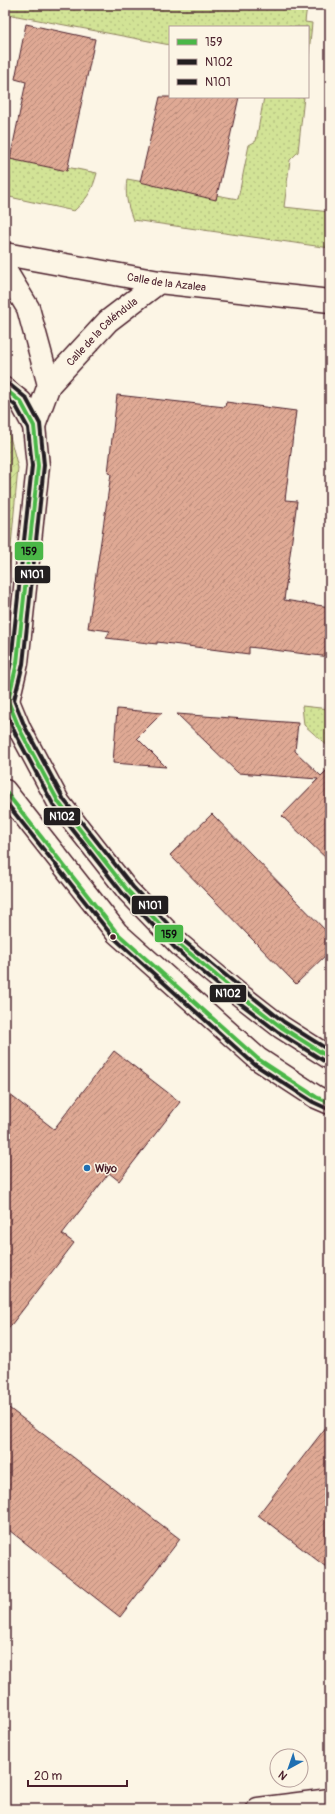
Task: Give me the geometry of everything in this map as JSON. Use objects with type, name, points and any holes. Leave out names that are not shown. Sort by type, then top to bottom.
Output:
[{"type":"street","name":"Calle de la Azalea","points":[[5,254],[159,282],[330,300]]},
{"type":"street","points":[[5,270],[28,308],[49,385]]},
{"type":"street","name":"Calle de la Caléndula","points":[[34,426],[49,385],[108,320],[159,282]]},
{"type":"street","points":[[5,389],[21,402],[34,426],[38,466],[17,663],[6,703],[59,803],[128,891],[180,945],[281,1027],[330,1058]]},
{"type":"street","points":[[5,791],[117,933],[258,1059],[316,1097],[330,1103]]},
{"type":"street","points":[[258,1809],[330,1800]]},
{"type":"green space","points":[[5,5],[135,5],[147,8],[147,5],[307,5],[305,22],[312,23],[309,53],[309,26],[169,26],[169,45],[12,15],[5,21]]},
{"type":"green space","points":[[264,98],[304,98],[298,152],[290,160],[284,207],[330,212],[330,248],[133,220],[127,200],[127,179],[238,199],[249,145],[256,141]]},
{"type":"green space","points":[[5,155],[97,173],[89,194],[74,211],[5,196]]},
{"type":"green space","points":[[5,425],[8,429],[18,468],[5,614]]},
{"type":"green space","points":[[302,706],[330,709],[330,748],[304,725]]},
{"type":"building","points":[[26,24],[95,39],[67,171],[10,159],[26,82],[15,79]]},
{"type":"building","points":[[160,97],[239,98],[216,200],[140,182]]},
{"type":"building","points":[[117,395],[225,407],[226,402],[296,411],[285,500],[297,501],[284,600],[330,607],[330,657],[249,647],[249,654],[157,642],[157,644],[106,638],[110,631],[88,628],[111,474],[108,473]]},
{"type":"building","points":[[117,709],[162,713],[137,738],[166,767],[113,763]]},
{"type":"building","points":[[177,714],[298,723],[295,751],[321,776],[330,767],[330,862],[282,816],[318,779],[238,773]]},
{"type":"building","points":[[212,814],[330,935],[330,951],[296,984],[170,855]]},
{"type":"building","points":[[114,1051],[180,1102],[119,1181],[109,1173],[62,1234],[74,1243],[5,1333],[5,1091],[54,1129]]},
{"type":"building","points":[[5,1405],[180,1539],[120,1617],[5,1527]]},
{"type":"building","points":[[330,1422],[330,1570],[258,1515]]},
{"type":"transit line","name":"N101","points":[[9,384],[26,398],[40,424],[44,465],[23,664],[14,700],[25,727],[64,800],[133,887],[184,941],[284,1022],[330,1051]]},
{"type":"transit line","name":"159","points":[[5,389],[21,402],[34,426],[38,466],[17,663],[8,701],[20,730],[59,803],[128,891],[180,945],[236,992],[281,1027],[330,1058]]},
{"type":"transit line","name":"N102","points":[[5,397],[16,406],[28,428],[32,466],[11,662],[5,688]]},
{"type":"transit line","name":"N102","points":[[5,709],[15,733],[54,806],[124,895],[176,949],[232,997],[278,1032],[327,1063]]},
{"type":"transit line","name":"159","points":[[5,791],[117,933],[258,1059],[316,1097],[330,1103]]},
{"type":"transit line","name":"N102","points":[[5,801],[113,937],[254,1064],[313,1102],[328,1109]]},
{"type":"place","name":"Wiyo","points":[[87,1168]]}]
